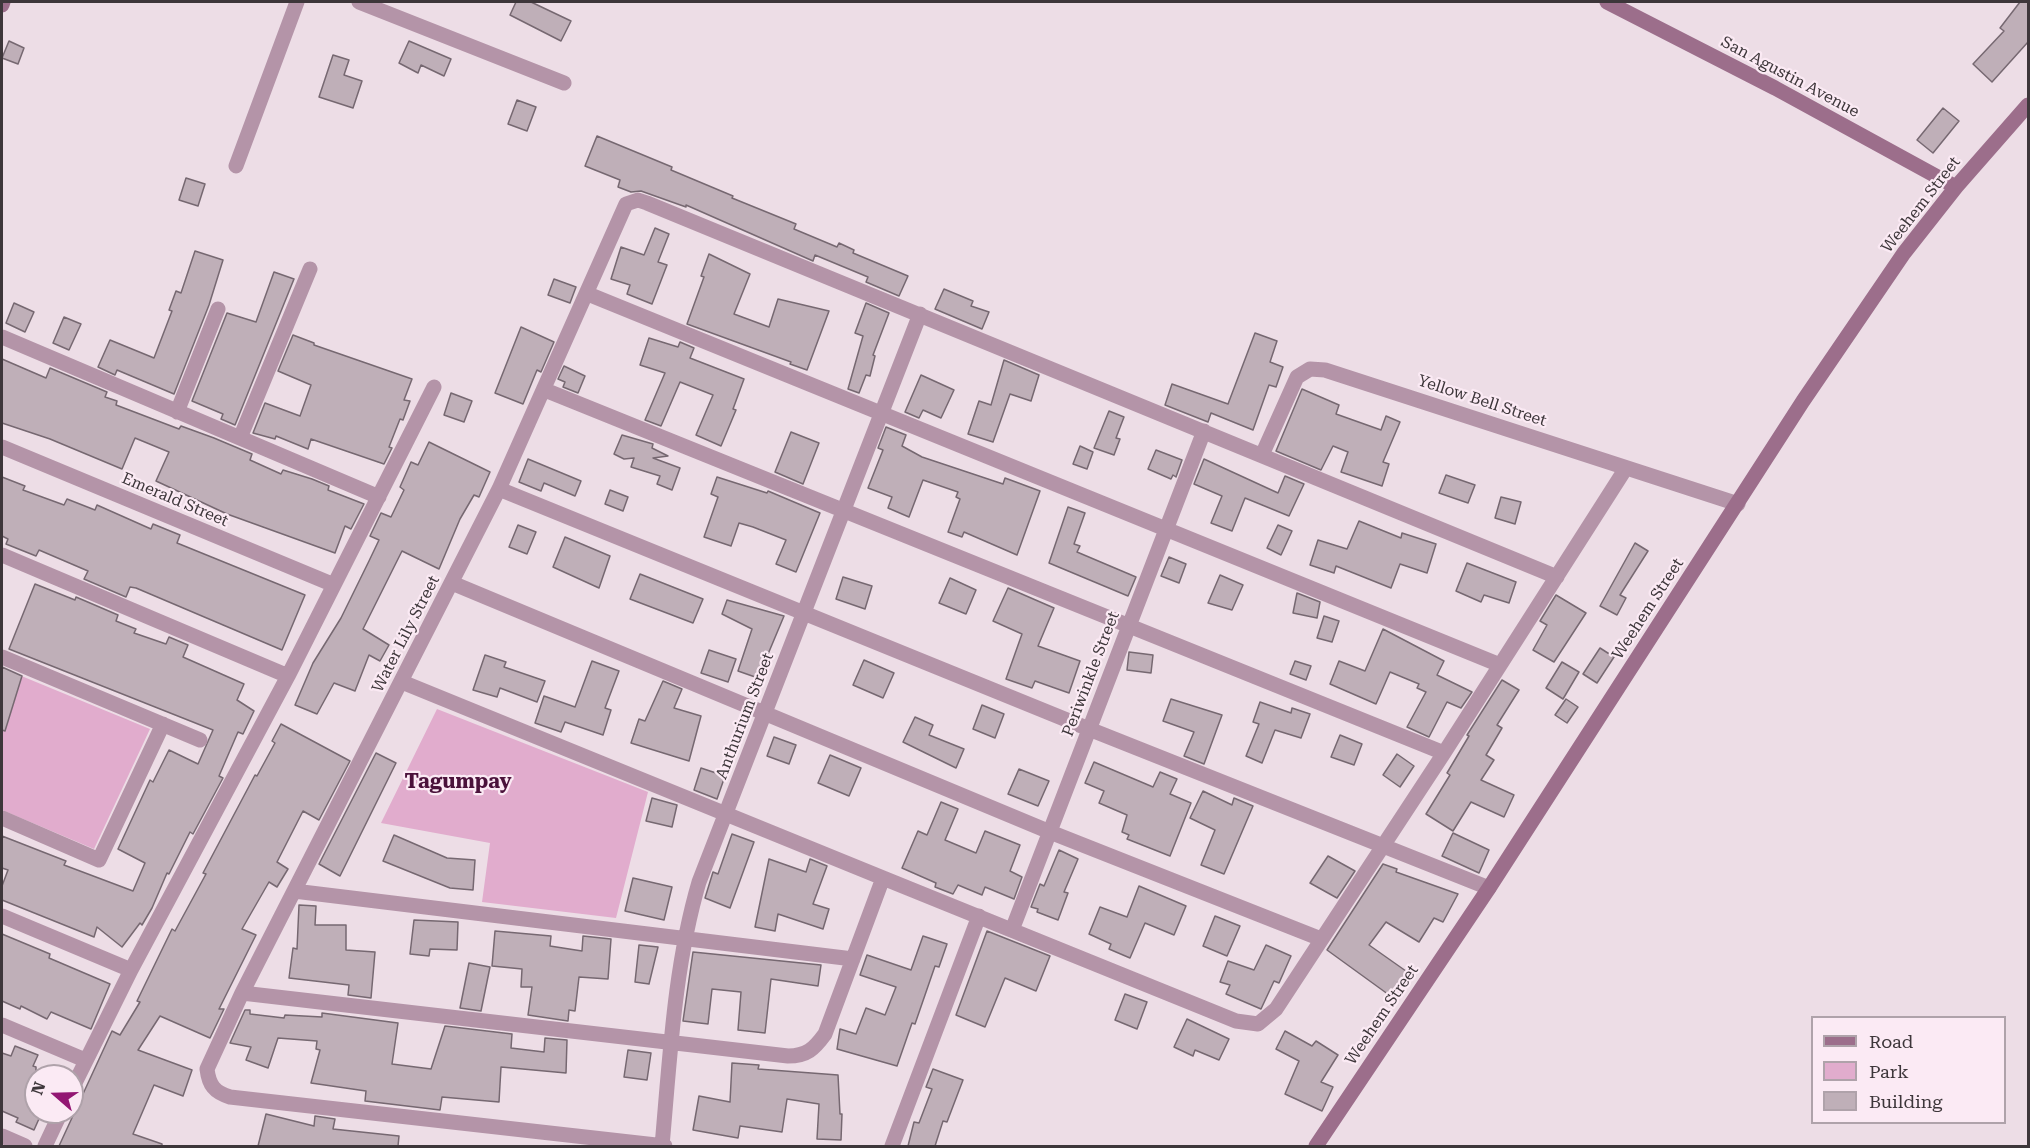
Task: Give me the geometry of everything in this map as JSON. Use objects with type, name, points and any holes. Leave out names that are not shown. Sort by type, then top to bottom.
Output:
[{"type":"street","points":[[236,166],[297,2]]},
{"type":"street","points":[[359,2],[564,83]]},
{"type":"street","name":"San Agustin Avenue","points":[[1607,2],[1775,88],[1956,187]]},
{"type":"street","name":"Weehem Street","points":[[1316,1146],[1489,888],[1803,401],[1898,262],[1956,187],[2028,105]]},
{"type":"street","name":"Water Lily Street","points":[[664,1146],[230,1097],[213,1089],[208,1081],[207,1069],[210,1058],[242,993],[499,489],[588,294],[620,212],[632,200],[647,203],[920,314]]},
{"type":"street","points":[[240,438],[310,269]]},
{"type":"street","points":[[588,294],[1500,665]]},
{"type":"street","points":[[177,411],[218,309]]},
{"type":"street","points":[[920,314],[1557,577]]},
{"type":"street","name":"Anthurium Street","points":[[664,1146],[671,1042],[685,939],[699,882],[920,314]]},
{"type":"street","points":[[2,337],[379,496]]},
{"type":"street","name":"Yellow Bell Street","points":[[1262,455],[1297,377],[1310,369],[1325,370],[1738,504]]},
{"type":"street","points":[[83,1064],[288,676],[434,387]]},
{"type":"street","points":[[545,390],[1444,753]]},
{"type":"street","name":"Periwinkle Street","points":[[1012,930],[1204,431]]},
{"type":"street","name":"Emerald Street","points":[[2,447],[334,585]]},
{"type":"street","points":[[402,682],[1247,1024],[1258,1024],[1276,1009],[1444,753],[1626,468]]},
{"type":"street","points":[[499,489],[1089,729],[1489,888]]},
{"type":"street","points":[[2,555],[288,676]]},
{"type":"street","points":[[452,583],[1050,832],[1321,939]]},
{"type":"street","points":[[2,657],[200,740]]},
{"type":"street","points":[[2,818],[99,860],[163,724]]},
{"type":"street","points":[[242,993],[803,1056],[815,1048],[825,1034],[884,878]]},
{"type":"street","points":[[294,891],[853,960]]},
{"type":"street","points":[[2,916],[131,970]]},
{"type":"street","points":[[892,1146],[978,916]]},
{"type":"street","points":[[2,1025],[85,1060]]},
{"type":"street","points":[[45,1146],[55,1124]]},
{"type":"street","points":[[2,1137],[25,1146]]},
{"type":"green space","points":[[2,668],[150,729],[94,849],[2,810]]},
{"type":"green space","points":[[437,709],[648,792],[616,918],[482,902],[490,843],[381,823]]},
{"type":"building","points":[[516,2],[531,2],[571,21],[561,41],[510,15]]},
{"type":"building","points":[[2020,2],[2028,2],[2028,42],[1992,82],[1973,64],[2004,31],[2000,28]]},
{"type":"building","points":[[9,41],[24,48],[18,64],[2,58]]},
{"type":"building","points":[[409,41],[451,59],[444,76],[421,65],[418,73],[399,63]]},
{"type":"building","points":[[333,55],[349,60],[344,75],[362,81],[353,108],[319,97]]},
{"type":"building","points":[[517,100],[536,107],[527,131],[508,124]]},
{"type":"building","points":[[1943,108],[1959,121],[1933,153],[1917,140]]},
{"type":"building","points":[[597,136],[672,167],[671,170],[733,196],[732,198],[796,224],[794,229],[837,247],[839,243],[854,250],[853,253],[908,276],[899,296],[866,282],[868,277],[815,255],[813,261],[686,205],[686,207],[641,191],[631,192],[618,187],[620,180],[585,166]]},
{"type":"building","points":[[186,178],[205,184],[198,206],[179,200]]},
{"type":"building","points":[[655,228],[669,234],[658,262],[667,265],[652,304],[627,294],[630,285],[611,279],[621,247],[644,255]]},
{"type":"building","points":[[195,251],[223,260],[209,305],[174,394],[117,370],[115,375],[98,367],[110,340],[154,358],[172,311],[169,310],[176,291],[181,293]]},
{"type":"building","points":[[709,254],[750,274],[734,314],[769,327],[778,299],[829,311],[807,370],[687,324],[704,277],[701,276]]},
{"type":"building","points":[[274,272],[294,279],[235,425],[221,419],[223,414],[192,401],[227,313],[256,322]]},
{"type":"building","points":[[554,279],[576,287],[570,303],[548,295]]},
{"type":"building","points":[[944,289],[973,301],[971,306],[989,312],[982,329],[935,309]]},
{"type":"building","points":[[14,303],[34,312],[25,332],[6,323]]},
{"type":"building","points":[[866,303],[889,313],[873,355],[875,356],[870,376],[866,375],[859,393],[848,389],[863,336],[855,333]]},
{"type":"building","points":[[64,317],[81,324],[69,350],[53,343]]},
{"type":"building","points":[[521,327],[554,342],[541,372],[537,370],[523,404],[495,393]]},
{"type":"building","points":[[1255,333],[1277,341],[1270,362],[1283,367],[1276,387],[1269,385],[1253,430],[1211,413],[1208,422],[1165,405],[1172,384],[1228,404]]},
{"type":"building","points":[[293,335],[314,343],[314,345],[412,379],[404,400],[410,401],[403,420],[400,419],[389,447],[392,448],[384,464],[311,439],[308,449],[276,436],[275,439],[253,433],[265,403],[300,416],[311,385],[278,371]]},
{"type":"building","points":[[649,338],[678,347],[680,342],[694,348],[690,358],[744,379],[733,409],[736,410],[721,446],[696,435],[713,395],[680,382],[661,426],[645,420],[665,373],[640,365]]},
{"type":"building","points":[[2,359],[46,378],[50,368],[107,392],[105,397],[117,401],[116,405],[179,429],[181,426],[214,438],[252,454],[250,460],[281,474],[283,470],[312,479],[329,486],[328,490],[364,504],[351,529],[345,526],[335,553],[227,514],[156,481],[169,452],[135,438],[122,469],[50,439],[2,423]]},
{"type":"building","points":[[1004,360],[1039,375],[1031,401],[1010,394],[993,442],[968,434],[979,401],[991,405]]},
{"type":"building","points":[[564,366],[585,376],[578,393],[563,387],[565,382],[558,379]]},
{"type":"building","points":[[921,375],[954,390],[941,418],[923,410],[919,418],[905,412]]},
{"type":"building","points":[[1302,389],[1339,405],[1336,414],[1381,430],[1386,416],[1400,422],[1383,462],[1389,464],[1382,486],[1341,472],[1348,452],[1333,446],[1321,470],[1276,451]]},
{"type":"building","points":[[451,393],[472,401],[464,422],[444,415]]},
{"type":"building","points":[[1109,411],[1124,417],[1116,438],[1120,439],[1114,455],[1094,448]]},
{"type":"building","points":[[886,427],[906,435],[902,446],[922,457],[1003,484],[1005,478],[1040,491],[1017,555],[964,532],[962,537],[948,532],[960,499],[956,497],[958,492],[923,480],[909,517],[888,508],[892,497],[868,488],[883,450],[878,448]]},
{"type":"building","points":[[791,432],[819,443],[803,484],[775,472]]},
{"type":"building","points":[[622,435],[653,444],[652,448],[668,456],[653,458],[680,468],[672,490],[657,484],[660,476],[631,467],[634,458],[624,459],[614,454]]},
{"type":"building","points":[[429,442],[490,472],[479,497],[474,495],[460,519],[439,569],[402,551],[363,629],[389,645],[380,661],[369,655],[355,691],[334,683],[317,714],[295,705],[313,663],[341,618],[379,540],[370,536],[381,513],[391,517],[404,490],[400,487],[411,462],[418,465]]},
{"type":"building","points":[[1080,446],[1093,452],[1087,469],[1073,464]]},
{"type":"building","points":[[1156,450],[1182,460],[1176,477],[1173,475],[1171,479],[1148,469]]},
{"type":"building","points":[[528,459],[581,481],[575,496],[544,483],[541,491],[519,482]]},
{"type":"building","points":[[1204,459],[1278,493],[1285,476],[1304,484],[1289,516],[1245,498],[1232,531],[1211,523],[1222,496],[1194,484]]},
{"type":"building","points":[[1446,475],[1475,485],[1468,503],[1439,493]]},
{"type":"building","points":[[2,477],[25,486],[23,490],[64,505],[67,499],[95,510],[97,505],[151,529],[153,524],[180,535],[177,543],[305,595],[282,650],[136,588],[130,587],[126,597],[84,579],[88,571],[39,550],[36,556],[6,544],[8,539],[2,536]]},
{"type":"building","points":[[717,477],[767,493],[768,491],[820,513],[796,572],[776,564],[786,540],[753,527],[739,523],[731,546],[704,537],[718,497],[711,494]]},
{"type":"building","points":[[610,490],[628,497],[623,511],[605,504]]},
{"type":"building","points":[[1501,497],[1521,502],[1515,524],[1495,518]]},
{"type":"building","points":[[1068,507],[1085,513],[1074,544],[1080,546],[1077,552],[1136,577],[1128,596],[1049,563]]},
{"type":"building","points":[[1359,521],[1401,538],[1402,533],[1436,544],[1427,573],[1400,564],[1391,588],[1336,566],[1334,573],[1310,565],[1318,540],[1347,549]]},
{"type":"building","points":[[518,525],[536,532],[527,554],[509,547]]},
{"type":"building","points":[[1278,525],[1292,531],[1281,555],[1267,548]]},
{"type":"building","points":[[565,537],[610,556],[599,588],[553,567]]},
{"type":"building","points":[[1635,543],[1648,551],[1620,595],[1626,598],[1617,615],[1600,606]]},
{"type":"building","points":[[1169,557],[1186,564],[1179,583],[1161,576]]},
{"type":"building","points":[[1467,563],[1516,582],[1509,603],[1484,595],[1481,602],[1456,591]]},
{"type":"building","points":[[640,574],[703,599],[693,623],[630,599]]},
{"type":"building","points":[[1220,575],[1243,585],[1232,610],[1208,603]]},
{"type":"building","points":[[843,577],[872,586],[865,609],[836,599]]},
{"type":"building","points":[[950,578],[976,590],[966,614],[939,603]]},
{"type":"building","points":[[35,584],[75,600],[76,597],[118,615],[116,621],[136,629],[134,633],[166,644],[169,637],[188,645],[183,657],[244,684],[237,700],[254,711],[243,734],[238,732],[219,776],[223,778],[193,834],[190,832],[169,874],[167,873],[152,908],[142,925],[140,923],[122,947],[97,927],[94,937],[2,900],[2,886],[8,870],[2,868],[2,836],[66,861],[64,865],[133,891],[145,863],[118,849],[150,780],[153,782],[169,750],[198,764],[213,730],[9,649]]},
{"type":"building","points":[[1008,588],[1054,608],[1038,646],[1080,661],[1069,693],[1035,681],[1032,688],[1006,679],[1022,634],[993,621]]},
{"type":"building","points":[[1297,593],[1320,602],[1317,618],[1293,613]]},
{"type":"building","points":[[1556,595],[1586,613],[1554,662],[1533,650],[1547,625],[1540,621]]},
{"type":"building","points":[[727,600],[784,616],[758,678],[738,671],[752,629],[722,614]]},
{"type":"building","points":[[1324,616],[1339,621],[1332,642],[1317,638]]},
{"type":"building","points":[[1383,629],[1444,661],[1437,675],[1472,692],[1461,708],[1447,702],[1429,737],[1407,727],[1426,692],[1417,688],[1419,684],[1390,672],[1376,704],[1330,684],[1339,661],[1365,671]]},
{"type":"building","points":[[1600,648],[1614,657],[1597,683],[1583,674]]},
{"type":"building","points":[[709,650],[736,659],[728,682],[701,673]]},
{"type":"building","points":[[1129,652],[1153,655],[1151,673],[1127,670]]},
{"type":"building","points":[[485,655],[506,662],[504,667],[545,681],[537,702],[500,688],[497,697],[473,690]]},
{"type":"building","points":[[864,660],[894,673],[883,698],[853,685]]},
{"type":"building","points":[[592,661],[619,671],[605,708],[611,710],[603,735],[565,722],[561,732],[535,723],[544,696],[575,707]]},
{"type":"building","points":[[1295,661],[1311,666],[1306,680],[1290,674]]},
{"type":"building","points":[[1562,662],[1579,672],[1563,699],[1546,688]]},
{"type":"building","points":[[2,667],[22,676],[5,731],[2,730]]},
{"type":"building","points":[[1502,680],[1519,690],[1497,725],[1502,728],[1486,755],[1494,760],[1481,780],[1514,795],[1504,817],[1471,802],[1453,831],[1426,814],[1450,775],[1447,773],[1469,736],[1467,735]]},
{"type":"building","points":[[663,681],[682,689],[674,708],[701,716],[689,761],[631,743],[639,719],[645,721]]},
{"type":"building","points":[[1171,699],[1222,715],[1204,764],[1184,756],[1194,732],[1163,721]]},
{"type":"building","points":[[1566,699],[1578,707],[1567,723],[1555,715]]},
{"type":"building","points":[[1260,702],[1291,713],[1292,708],[1310,714],[1301,738],[1275,730],[1262,763],[1246,756],[1259,724],[1253,722]]},
{"type":"building","points":[[982,705],[1004,714],[995,738],[973,729]]},
{"type":"building","points":[[915,717],[933,725],[929,735],[964,749],[956,768],[903,742]]},
{"type":"building","points":[[281,724],[350,761],[319,820],[303,811],[277,862],[288,869],[277,887],[269,882],[242,929],[256,935],[219,1009],[224,1009],[210,1038],[160,1016],[138,1050],[192,1070],[183,1096],[154,1085],[133,1134],[162,1144],[162,1146],[59,1146],[69,1124],[84,1124],[84,1092],[112,1031],[120,1035],[140,1002],[137,1001],[172,929],[175,931],[206,874],[203,873],[255,775],[257,776],[275,743],[272,741]]},
{"type":"building","points":[[1340,735],[1362,744],[1354,765],[1331,757]]},
{"type":"building","points":[[774,737],[796,745],[789,764],[767,756]]},
{"type":"building","points":[[376,753],[396,763],[340,876],[319,864]]},
{"type":"building","points":[[1397,754],[1414,766],[1400,787],[1383,775]]},
{"type":"building","points":[[830,755],[861,768],[849,796],[818,783]]},
{"type":"building","points":[[1094,762],[1153,787],[1160,772],[1177,779],[1170,794],[1191,803],[1170,856],[1127,839],[1129,835],[1122,832],[1127,815],[1099,803],[1104,791],[1085,783]]},
{"type":"building","points":[[701,768],[725,776],[717,799],[694,790]]},
{"type":"building","points":[[1019,769],[1049,781],[1038,806],[1008,794]]},
{"type":"building","points":[[1203,791],[1232,805],[1234,798],[1253,806],[1224,874],[1201,865],[1215,830],[1190,818]]},
{"type":"building","points":[[652,798],[677,805],[672,827],[646,821]]},
{"type":"building","points":[[941,802],[958,809],[945,840],[976,853],[985,831],[1020,845],[1010,871],[1022,877],[1014,899],[985,887],[982,895],[958,885],[953,894],[935,887],[936,883],[902,868],[918,831],[927,835]]},
{"type":"building","points":[[1453,833],[1489,850],[1479,873],[1442,856]]},
{"type":"building","points":[[732,834],[754,842],[730,908],[705,898],[713,872],[718,874]]},
{"type":"building","points":[[394,835],[447,858],[475,860],[473,890],[450,888],[383,861]]},
{"type":"building","points":[[1059,850],[1078,859],[1064,892],[1068,893],[1058,920],[1037,912],[1038,909],[1031,907],[1040,884],[1044,886]]},
{"type":"building","points":[[1328,856],[1355,871],[1337,898],[1310,883]]},
{"type":"building","points":[[769,859],[806,872],[810,859],[827,866],[813,904],[829,909],[823,929],[778,914],[775,931],[755,927]]},
{"type":"building","points":[[1383,864],[1397,869],[1396,872],[1458,894],[1443,922],[1434,918],[1419,942],[1386,922],[1369,945],[1413,976],[1396,1000],[1327,950]]},
{"type":"building","points":[[633,878],[672,887],[664,920],[625,911]]},
{"type":"building","points":[[1139,886],[1186,906],[1174,935],[1145,923],[1130,958],[1109,949],[1111,944],[1089,934],[1100,907],[1127,917]]},
{"type":"building","points":[[299,905],[316,906],[315,925],[346,925],[346,950],[375,952],[371,998],[348,995],[349,985],[289,978],[293,948],[297,949]]},
{"type":"building","points":[[1215,916],[1240,926],[1227,956],[1203,946]]},
{"type":"building","points":[[414,920],[458,922],[457,950],[430,949],[429,956],[410,954]]},
{"type":"building","points":[[495,931],[551,936],[550,946],[582,951],[583,936],[611,939],[608,979],[579,977],[575,1011],[569,1010],[568,1021],[528,1015],[532,987],[521,987],[522,969],[492,966]]},
{"type":"building","points":[[987,931],[1050,956],[1036,991],[1005,978],[985,1027],[956,1015]]},
{"type":"building","points":[[2,934],[50,954],[49,958],[110,984],[91,1029],[51,1012],[47,1019],[21,1006],[20,1009],[2,1001]]},
{"type":"building","points":[[923,936],[947,944],[939,967],[935,966],[915,1024],[912,1023],[897,1066],[837,1049],[840,1029],[856,1034],[866,1008],[885,1015],[896,987],[860,975],[867,955],[911,970]]},
{"type":"building","points":[[639,945],[658,947],[649,984],[635,982]]},
{"type":"building","points":[[1266,945],[1291,956],[1279,983],[1274,981],[1261,1009],[1226,994],[1230,985],[1220,982],[1228,961],[1254,970]]},
{"type":"building","points":[[693,952],[821,965],[818,986],[771,979],[765,1033],[738,1030],[741,992],[712,989],[708,1024],[683,1021]]},
{"type":"building","points":[[469,963],[490,967],[481,1011],[460,1008]]},
{"type":"building","points":[[1125,994],[1147,1002],[1137,1029],[1115,1020]]},
{"type":"building","points":[[245,1010],[250,1010],[250,1014],[284,1018],[285,1015],[322,1017],[322,1013],[398,1023],[392,1064],[431,1069],[445,1026],[512,1034],[511,1048],[544,1052],[545,1038],[567,1040],[566,1073],[501,1067],[499,1102],[442,1097],[440,1110],[365,1101],[366,1091],[311,1083],[320,1050],[316,1049],[317,1041],[278,1038],[268,1068],[246,1060],[251,1047],[230,1043]]},
{"type":"building","points":[[1187,1019],[1229,1039],[1219,1060],[1195,1050],[1193,1056],[1174,1047]]},
{"type":"building","points":[[1285,1031],[1312,1046],[1316,1041],[1338,1055],[1321,1082],[1333,1087],[1322,1111],[1285,1094],[1299,1061],[1276,1049]]},
{"type":"building","points":[[15,1046],[38,1055],[34,1064],[24,1064],[24,1124],[37,1124],[34,1130],[16,1122],[18,1118],[2,1111],[2,1053],[11,1056]]},
{"type":"building","points":[[628,1050],[651,1053],[647,1080],[624,1077]]},
{"type":"building","points":[[732,1063],[759,1065],[758,1069],[838,1075],[840,1114],[842,1114],[841,1140],[817,1139],[819,1104],[787,1099],[782,1132],[740,1126],[738,1138],[693,1130],[699,1096],[730,1102]]},
{"type":"building","points":[[933,1069],[963,1080],[947,1122],[943,1121],[935,1146],[908,1146],[914,1122],[919,1123],[932,1089],[926,1087]]},
{"type":"building","points":[[266,1114],[314,1126],[315,1116],[335,1119],[333,1129],[399,1136],[398,1146],[258,1146]]},
{"type":"district","name":"Tagumpay","points":[[458,782]]}]
